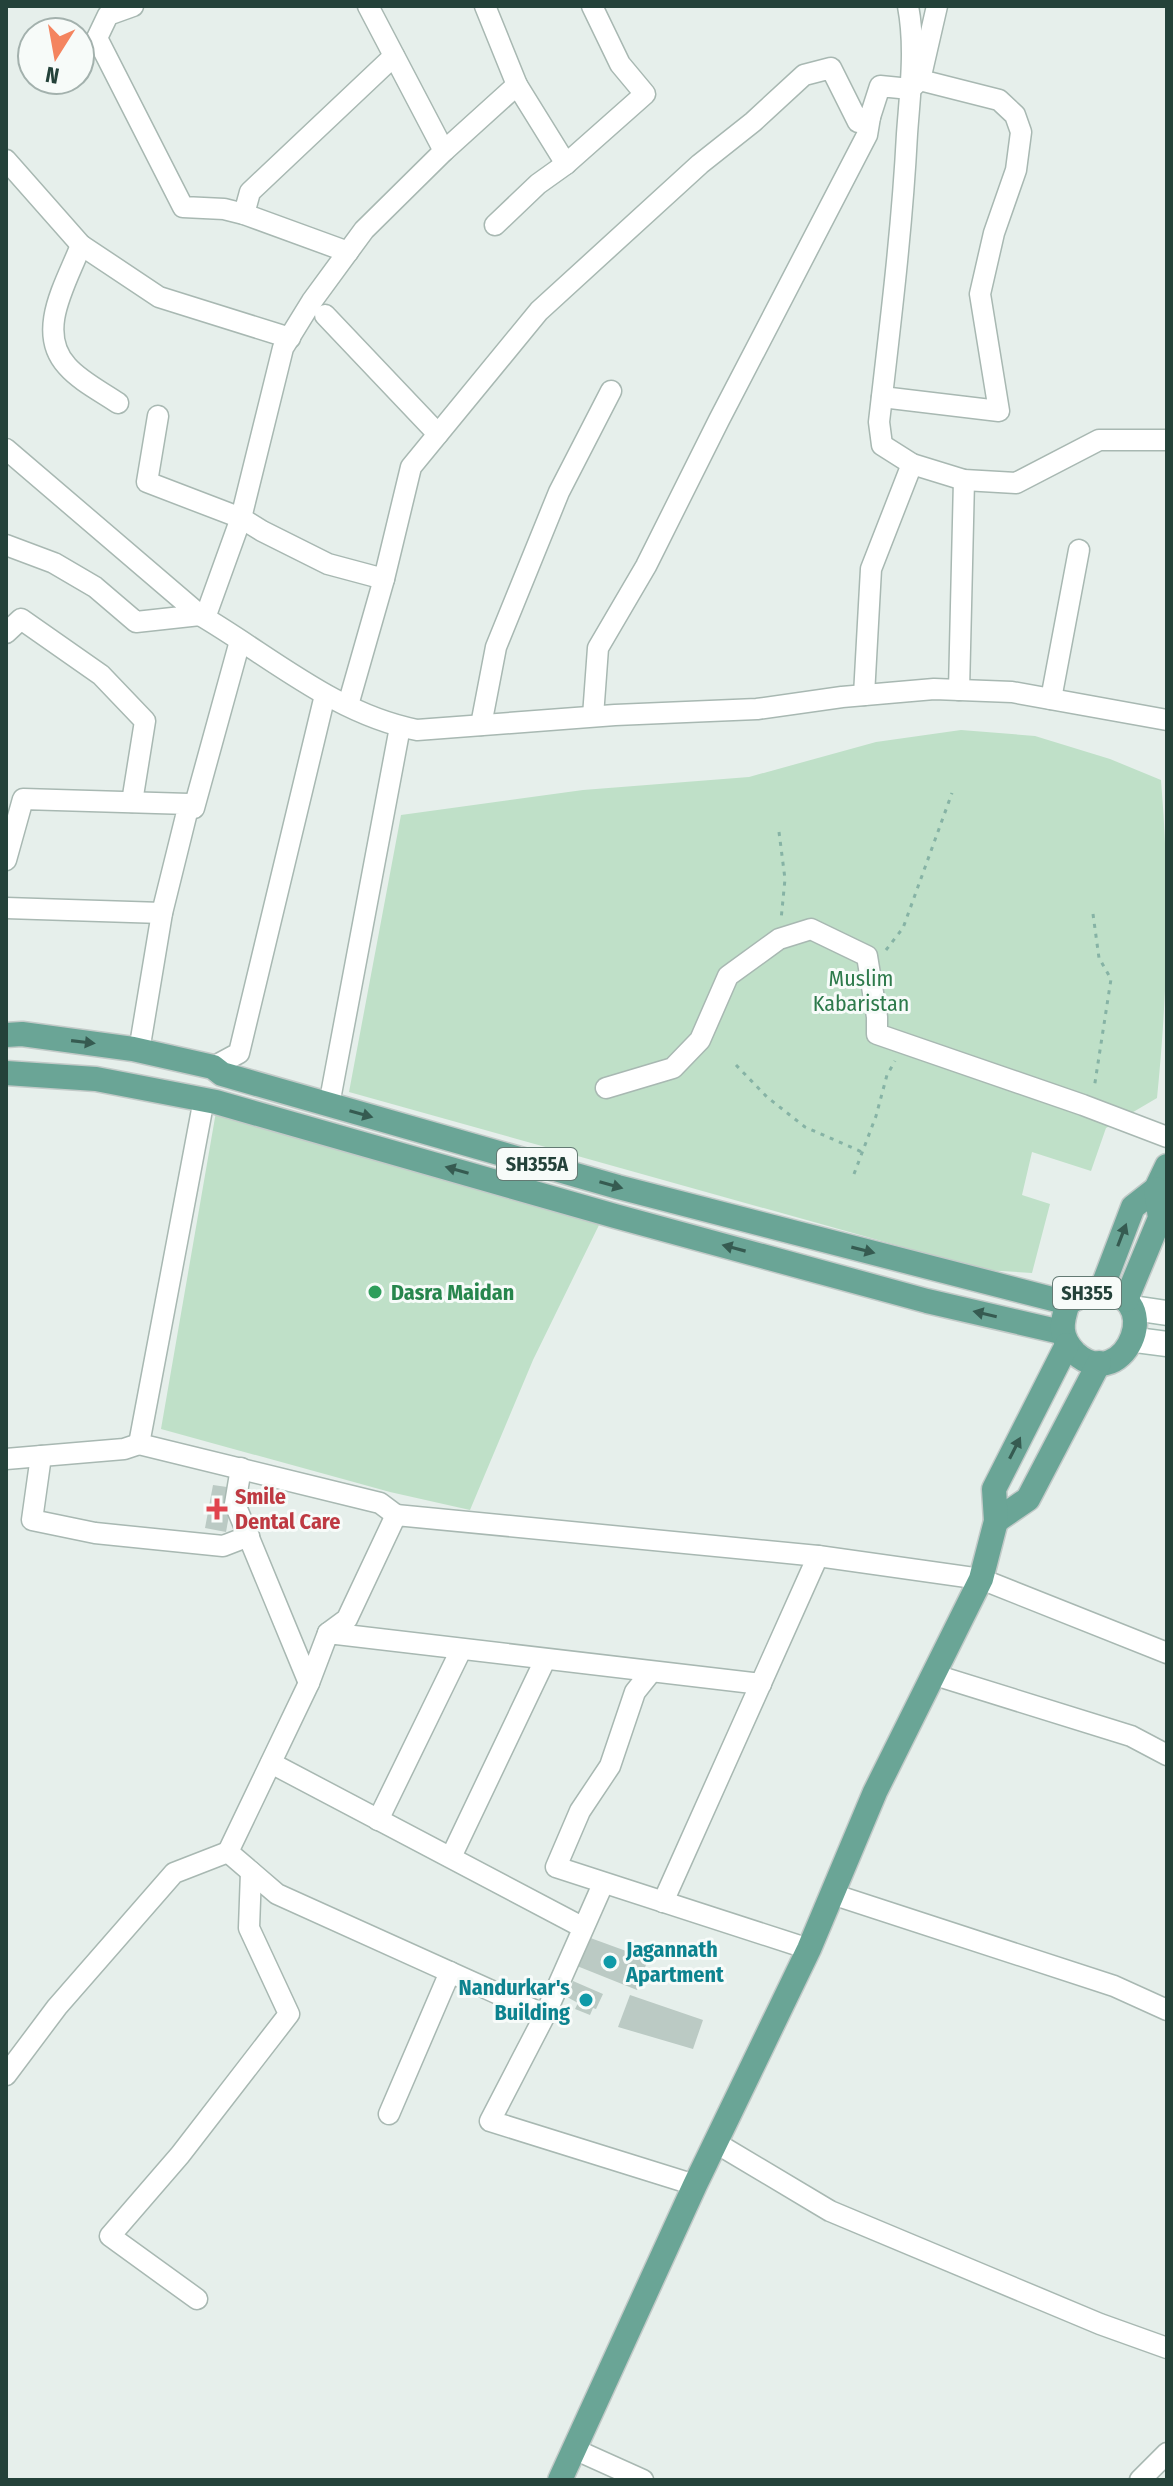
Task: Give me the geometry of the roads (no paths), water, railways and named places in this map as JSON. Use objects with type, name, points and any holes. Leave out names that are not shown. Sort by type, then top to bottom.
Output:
[{"type":"main road","name":"SH355A","points":[[6,1035],[22,1034],[139,1051],[213,1067],[222,1074],[686,1205],[1068,1303]]},
{"type":"main road","points":[[204,1099],[213,1067]]},
{"type":"main road","name":"SH355A","points":[[6,1073],[96,1079],[204,1099],[1064,1338]]},
{"type":"main road","name":"SH355","points":[[1101,1291],[1133,1207],[1156,1189],[1167,1166]]},
{"type":"main road","name":"SH355","points":[[1130,1304],[1160,1218],[1156,1189]]},
{"type":"main road","points":[[681,1233],[686,1205]]},
{"type":"main road","name":"SH355","points":[[996,1521],[994,1489],[1064,1338],[1068,1303],[1090,1291],[1112,1291],[1130,1304],[1139,1326],[1136,1340]]},
{"type":"main road","points":[[1064,1338],[1080,1357],[1099,1363],[1124,1355],[1136,1340]]},
{"type":"main road","points":[[560,2480],[695,2185],[809,1949],[875,1792],[981,1579],[996,1521],[1028,1499],[1099,1363]]},
{"type":"street","points":[[133,6],[108,15],[97,38],[183,207],[224,209],[244,214],[348,252]]},
{"type":"street","points":[[368,6],[444,151]]},
{"type":"street","points":[[485,6],[517,85],[566,164]]},
{"type":"street","points":[[495,225],[538,184],[566,164],[645,94],[620,64],[592,6]]},
{"type":"street","points":[[908,6],[913,33],[915,85],[879,422],[882,445],[912,464],[964,480],[1016,483],[1099,440],[1167,440]]},
{"type":"street","points":[[915,85],[937,6]]},
{"type":"street","points":[[244,214],[250,192],[394,56]]},
{"type":"street","points":[[348,705],[384,579],[411,467],[539,311],[700,164],[753,122],[804,75],[831,68],[858,122],[870,117]]},
{"type":"street","points":[[6,545],[54,563],[95,587],[136,622],[206,615],[241,518],[283,348],[312,301],[364,230],[517,85]]},
{"type":"street","points":[[593,716],[598,648],[646,566],[818,234],[867,135],[880,86],[915,85],[999,100],[1015,115],[1021,132],[1016,170],[994,233],[980,294],[999,411],[882,397]]},
{"type":"street","points":[[6,160],[81,245],[159,297],[290,338]]},
{"type":"street","points":[[81,245],[51,323],[53,341],[67,366],[118,403]]},
{"type":"street","points":[[325,315],[438,434]]},
{"type":"street","points":[[481,725],[496,647],[559,492],[611,391]]},
{"type":"street","points":[[158,416],[147,482],[241,518],[328,564],[384,579]]},
{"type":"street","points":[[6,449],[200,615],[325,695],[400,727],[417,730],[593,716],[757,709],[934,689],[1012,692],[1167,720]]},
{"type":"street","points":[[864,695],[871,569],[912,464]]},
{"type":"street","points":[[959,690],[964,480]]},
{"type":"street","points":[[1051,699],[1079,550]]},
{"type":"street","points":[[6,633],[21,619],[101,675],[145,721],[132,802]]},
{"type":"street","points":[[6,860],[23,799],[189,804],[194,808],[240,641]]},
{"type":"street","points":[[213,1067],[239,1053],[325,695]]},
{"type":"street","points":[[329,1105],[400,727]]},
{"type":"street","points":[[139,1051],[162,913],[189,804]]},
{"type":"street","points":[[6,908],[162,913]]},
{"type":"street","points":[[606,1088],[673,1068],[700,1040],[728,976],[779,939],[811,929],[867,956],[877,1034],[1167,1137]]},
{"type":"street","points":[[139,1444],[204,1099]]},
{"type":"street","points":[[1130,1304],[1167,1313]]},
{"type":"street","points":[[1136,1340],[1167,1344]]},
{"type":"street","points":[[6,1459],[124,1449],[139,1444],[380,1503],[396,1515],[818,1556],[981,1579],[1167,1653]]},
{"type":"street","points":[[41,1456],[32,1520],[95,1533],[223,1546],[249,1536]]},
{"type":"street","points":[[241,1468],[235,1504],[309,1683]]},
{"type":"street","points":[[6,2075],[57,2007],[174,1873],[228,1852],[309,1683],[328,1633],[347,1619],[396,1515]]},
{"type":"street","points":[[663,1902],[818,1556]]},
{"type":"street","points":[[328,1633],[761,1684]]},
{"type":"street","points":[[378,1820],[461,1650]]},
{"type":"street","points":[[451,1857],[545,1660]]},
{"type":"street","points":[[651,1672],[635,1692],[610,1766],[580,1811],[556,1867],[809,1949]]},
{"type":"street","points":[[935,1675],[1131,1736],[1167,1755]]},
{"type":"street","points":[[271,1763],[582,1927]]},
{"type":"street","points":[[228,1852],[277,1894],[545,2015]]},
{"type":"street","points":[[197,2299],[110,2236],[180,2155],[289,2014],[249,1928],[251,1872]]},
{"type":"street","points":[[603,1884],[545,2015],[490,2121],[695,2185]]},
{"type":"street","points":[[832,1894],[1114,1986],[1167,2010]]},
{"type":"street","points":[[389,2114],[450,1972]]},
{"type":"street","points":[[716,2143],[830,2211],[1100,2324],[1167,2348]]},
{"type":"street","points":[[574,2449],[643,2480]]},
{"type":"street","points":[[1140,2480],[1167,2453]]},
{"type":"place","name":"Dasra Maidan","points":[[375,1292]]},
{"type":"place","name":"Smile Dental Care","points":[[217,1509]]},
{"type":"place","name":"Jagannath Apartment","points":[[610,1962]]},
{"type":"place","name":"Nandurkar's Building","points":[[586,2000]]},
{"type":"park label","name":"Muslim Kabaristan","points":[[861,990]]}]
